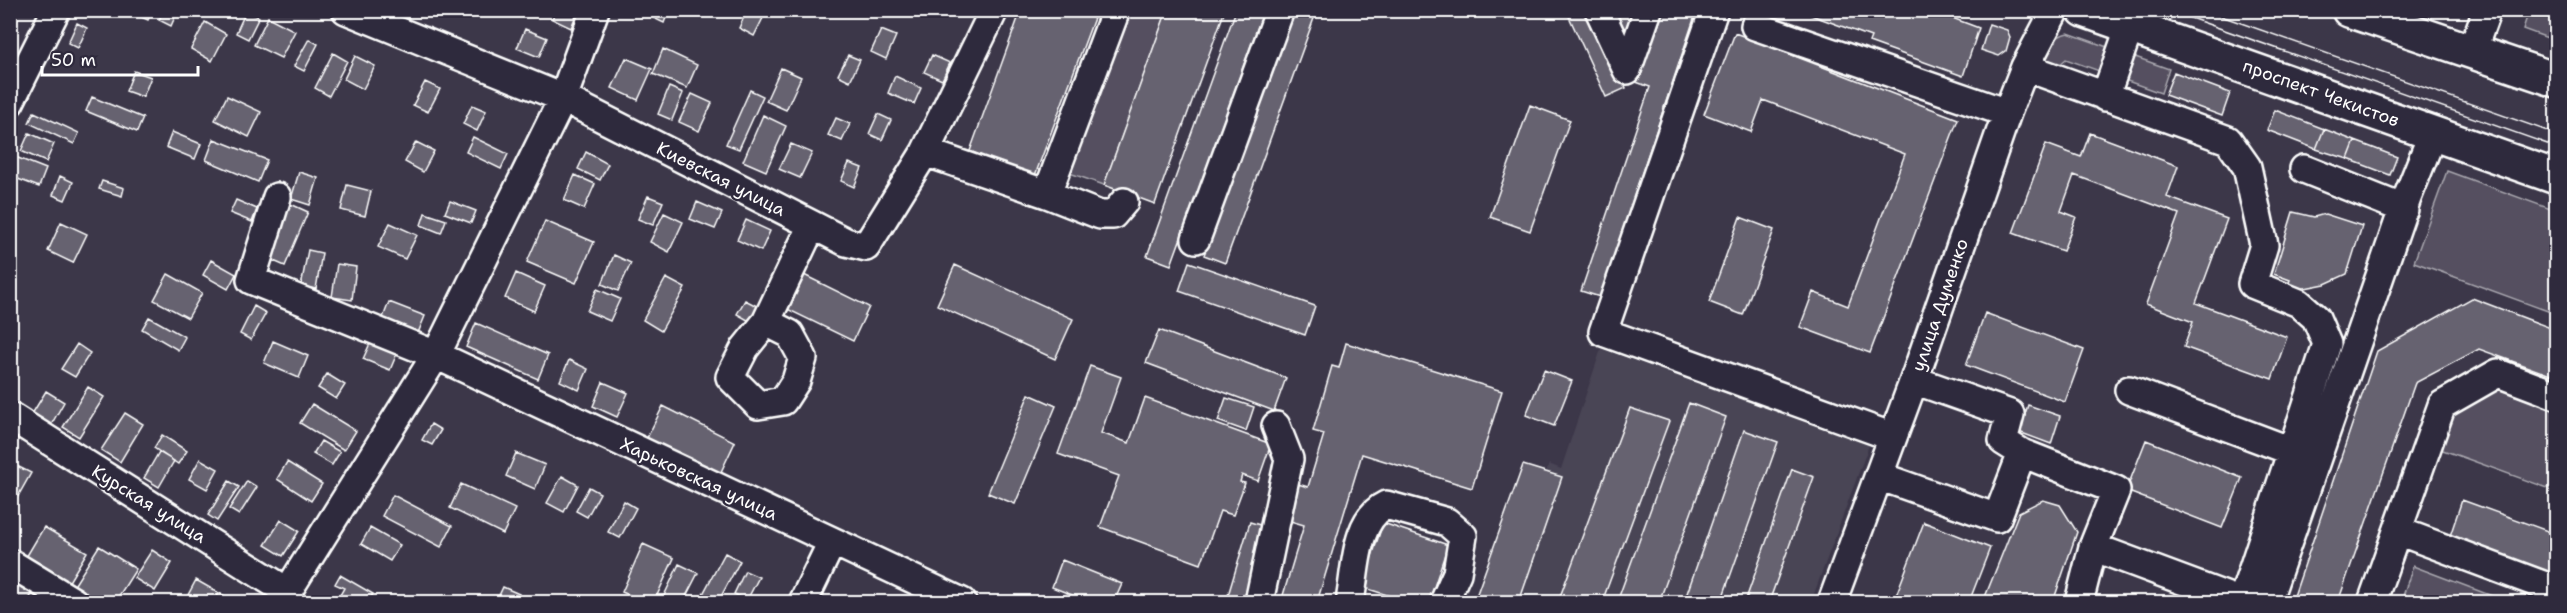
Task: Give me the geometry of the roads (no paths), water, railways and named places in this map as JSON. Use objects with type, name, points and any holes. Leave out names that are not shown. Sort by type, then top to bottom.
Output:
[{"type":"main road","name":"проспект Чекистов","points":[[2084,10],[2556,177]]},
{"type":"main road","points":[[2349,10],[2556,80]]},
{"type":"street","points":[[10,102],[56,10]]},
{"type":"street","name":"Киевская улица","points":[[346,10],[563,98],[846,242],[866,247],[925,152],[990,19]]},
{"type":"street","points":[[284,597],[436,355],[563,98],[595,10]]},
{"type":"street","points":[[1047,194],[1116,10]]},
{"type":"street","points":[[1196,239],[1280,10]]},
{"type":"street","points":[[1599,10],[1628,70],[1648,10]]},
{"type":"street","points":[[1714,10],[1603,332],[1893,437]]},
{"type":"street","name":"улица Думенко","points":[[1832,603],[1914,380],[2007,113],[2025,67],[2055,10]]},
{"type":"street","points":[[2472,51],[2487,10]]},
{"type":"street","points":[[1755,26],[2007,113]]},
{"type":"street","points":[[2105,97],[2130,26]]},
{"type":"street","points":[[2025,67],[2228,140],[2247,166],[2264,246],[2252,284],[2299,303],[2316,318],[2327,344],[2305,457],[2267,603]]},
{"type":"street","points":[[2093,547],[2242,603],[2305,457],[2433,133]]},
{"type":"street","points":[[925,152],[1047,194],[1100,215],[1113,215],[1124,202]]},
{"type":"street","points":[[2304,169],[2404,208]]},
{"type":"street","name":"Харьковская улица","points":[[277,197],[251,280],[436,355],[962,603]]},
{"type":"street","points":[[766,322],[812,225]]},
{"type":"street","points":[[2372,603],[2442,405],[2498,373],[2556,395]]},
{"type":"street","points":[[1914,380],[2010,414],[2003,441],[2022,453],[2116,490],[2093,547],[2079,603]]},
{"type":"street","points":[[2129,390],[2305,457]]},
{"type":"street","name":"Курская улица","points":[[10,416],[284,597]]},
{"type":"street","points":[[1259,603],[1289,459],[1276,426]]},
{"type":"street","points":[[1879,476],[1997,519],[2022,453]]},
{"type":"street","points":[[1351,603],[1362,534],[1376,510],[1386,505],[1447,522],[1463,536],[1457,573],[1444,603]]},
{"type":"street","points":[[2398,531],[2556,590]]},
{"type":"street","points":[[803,603],[832,542]]},
{"type":"street","points":[[10,563],[74,603]]},
{"type":"tram line","points":[[2168,10],[2556,147]]},
{"type":"tram line","points":[[2204,10],[2556,134]]}]
